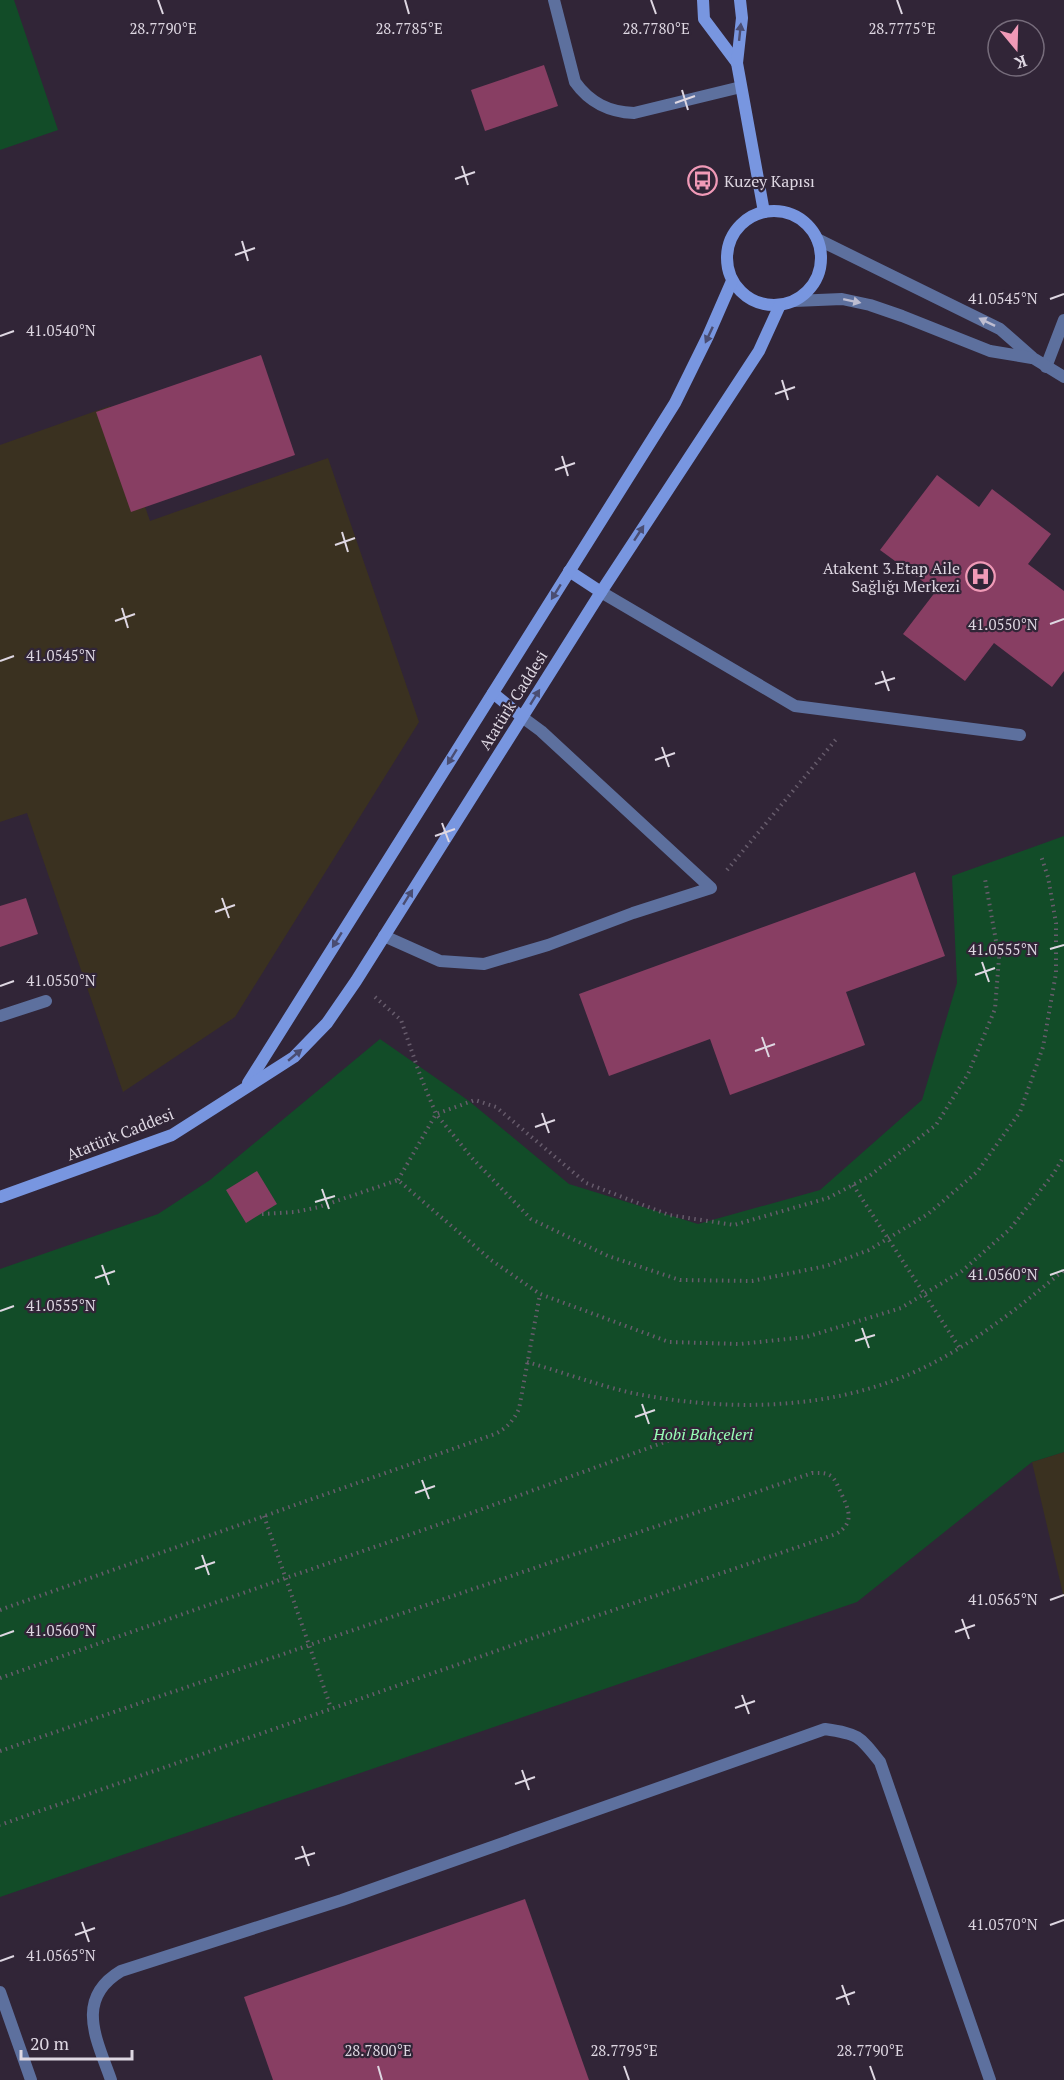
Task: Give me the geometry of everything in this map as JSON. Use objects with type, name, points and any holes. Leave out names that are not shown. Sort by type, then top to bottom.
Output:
[{"type":"street","points":[[554,0],[575,82],[583,93],[604,108],[634,113],[741,87]]},
{"type":"street","points":[[703,0],[704,19],[737,63]]},
{"type":"street","points":[[740,0],[742,18],[737,63],[764,212]]},
{"type":"street","points":[[764,212],[785,212],[799,218],[810,227],[817,239],[821,252],[816,280],[807,293],[794,301],[780,306],[752,301],[732,281],[726,264],[727,248],[731,237],[741,224],[752,216],[764,212]]},
{"type":"street","points":[[817,239],[1000,329],[1033,358],[1064,376]]},
{"type":"street","name":"Atatürk Caddesi","points":[[246,1086],[675,403],[732,281]]},
{"type":"street","points":[[794,301],[842,299],[870,305],[990,351],[1033,358]]},
{"type":"street","name":"Atatürk Caddesi","points":[[0,1197],[172,1135],[294,1057],[327,1023],[356,981],[601,592],[759,351],[780,306]]},
{"type":"street","points":[[1046,367],[1064,320]]},
{"type":"street","points":[[569,572],[795,705],[1020,735]]},
{"type":"street","points":[[384,936],[440,961],[484,964],[548,945],[633,913],[711,888],[541,731],[493,693]]},
{"type":"street","points":[[0,1016],[45,1001]]},
{"type":"street","points":[[111,2080],[92,2023],[92,2010],[102,1986],[121,1971],[342,1900],[825,1729],[852,1733],[863,1739],[880,1762],[990,2080]]},
{"type":"street","points":[[0,1992],[31,2080]]},
{"type":"path","points":[[711,888],[857,714]]},
{"type":"path","points":[[356,981],[401,1020],[436,1114],[472,1158],[531,1219],[608,1256],[680,1280],[752,1281],[826,1266],[869,1250],[928,1214],[977,1172],[1020,1113],[1043,1047],[1056,972],[1056,923],[1048,877],[1041,856]]},
{"type":"path","points":[[262,1214],[295,1212],[319,1207],[398,1180],[436,1114],[475,1100],[496,1107],[586,1183],[669,1215],[734,1225],[828,1198],[867,1177],[936,1125],[968,1074],[995,1009],[999,958],[985,879]]},
{"type":"path","points":[[398,1180],[491,1260],[540,1294],[669,1342],[740,1344],[806,1337],[901,1308],[962,1271],[1010,1229],[1054,1173],[1064,1156]]},
{"type":"path","points":[[853,1185],[959,1347]]},
{"type":"path","points":[[527,1362],[632,1393],[727,1406],[830,1398],[876,1387],[934,1362],[1012,1313],[1064,1270]]},
{"type":"path","points":[[0,1610],[504,1429],[519,1409],[540,1294]]},
{"type":"path","points":[[0,1678],[466,1515],[670,1440]]},
{"type":"path","points":[[0,1751],[812,1473],[822,1472],[831,1477],[846,1503],[849,1518],[846,1528],[836,1534],[0,1825]]},
{"type":"path","points":[[264,1516],[331,1709]]},
{"type":"shaded area","points":[[110,406],[150,521],[328,458],[419,722],[235,1017],[123,1092],[27,813],[0,822],[0,445]]},
{"type":"shaded area","points":[[1064,1452],[1064,1598],[1032,1462]]},
{"type":"green space","points":[[0,0],[14,0],[58,130],[0,150]]},
{"type":"green space","name":"Hobi Bahçeleri","points":[[1064,836],[1064,1452],[1032,1462],[857,1602],[0,1897],[0,1269],[158,1214],[210,1180],[380,1039],[469,1101],[569,1184],[698,1224],[820,1190],[922,1100],[957,983],[952,876]]},
{"type":"building","points":[[544,65],[558,106],[485,131],[471,90]]},
{"type":"building","points":[[261,355],[295,455],[131,512],[96,412]]},
{"type":"building","name":"Atakent 3.Etap Aile Sağlığı Merkezi","points":[[937,475],[979,507],[992,489],[1051,534],[1028,564],[1064,591],[1064,671],[1052,687],[994,643],[965,681],[903,634],[936,591],[880,550]]},
{"type":"building","points":[[915,872],[945,956],[846,992],[865,1045],[730,1095],[710,1039],[609,1076],[579,994]]},
{"type":"building","points":[[26,898],[38,934],[0,947],[0,906]]},
{"type":"building","points":[[257,1171],[277,1204],[246,1223],[226,1190]]},
{"type":"building","points":[[525,1899],[589,2080],[273,2080],[244,1997]]},
{"type":"place","name":"Kuzey Kapısı","points":[[703,181]]},
{"type":"place","name":"Atakent 3.Etap Aile Sağlığı Merkezi","points":[[981,577]]}]
